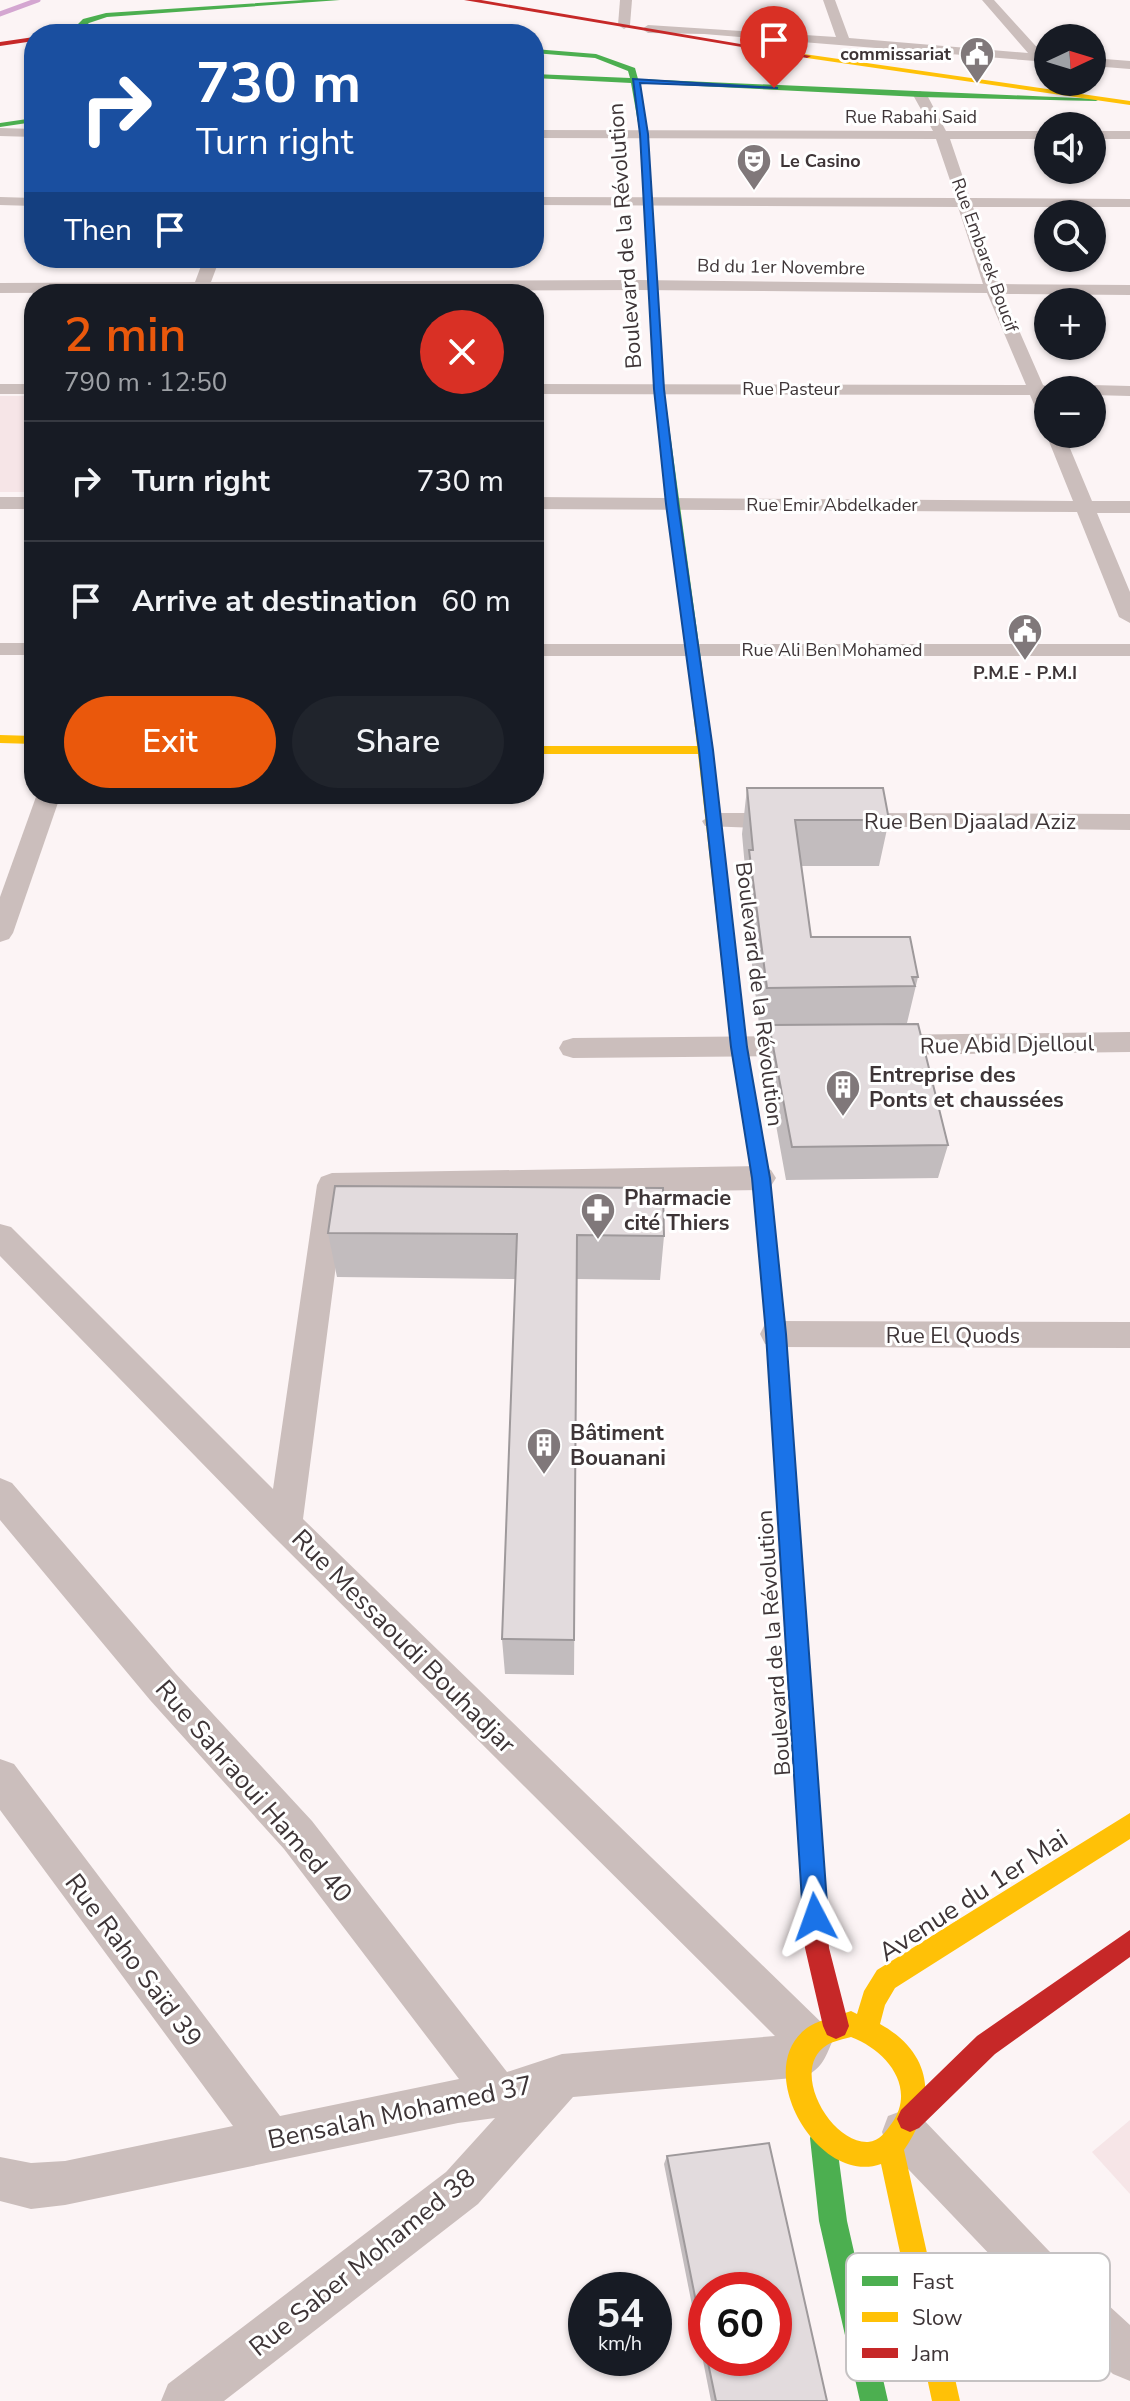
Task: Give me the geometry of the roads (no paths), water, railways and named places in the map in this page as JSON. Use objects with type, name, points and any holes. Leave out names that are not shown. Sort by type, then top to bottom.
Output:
[{"type":"main road","points":[[83,24],[106,15],[336,0]]},
{"type":"main road","points":[[468,0],[485,6],[624,25],[711,42],[1130,103]]},
{"type":"main road","points":[[0,44],[24,40]]},
{"type":"main road","name":"Boulevard de la Révolution","points":[[544,52],[596,56],[632,70],[644,134],[649,201],[646,285],[706,750],[739,1047],[761,1178],[776,1334],[817,1948],[817,2041]]},
{"type":"main road","points":[[544,76],[920,95],[1096,99]]},
{"type":"main road","points":[[0,125],[24,121]]},
{"type":"main road","points":[[0,739],[24,740]]},
{"type":"main road","points":[[544,750],[706,750]]},
{"type":"main road","name":"Avenue du 1er Mai","points":[[867,2026],[873,2000],[886,1979],[1130,1825]]},
{"type":"main road","points":[[921,2253],[901,2133],[914,2101],[906,2063],[895,2047],[867,2026],[817,2041],[799,2076],[800,2099],[809,2120],[823,2138],[839,2149],[856,2154],[874,2154],[901,2133],[986,2045],[1130,1942]]},
{"type":"main road","points":[[823,2138],[833,2221],[846,2278]]},
{"type":"main road","points":[[869,2381],[874,2401]]},
{"type":"main road","points":[[943,2381],[946,2401]]},
{"type":"street","points":[[624,25],[626,0]]},
{"type":"street","points":[[829,0],[844,41]]},
{"type":"street","points":[[988,0],[1034,48]]},
{"type":"street","points":[[648,29],[681,28],[1034,56]]},
{"type":"street","points":[[1106,63],[1130,65]]},
{"type":"street","name":"Rue Embarek Boucif","points":[[920,95],[942,135],[993,289],[1036,376]]},
{"type":"street","points":[[0,132],[24,133]]},
{"type":"street","name":"Rue Rabahi Said","points":[[544,134],[1034,135]]},
{"type":"street","points":[[1106,135],[1130,135]]},
{"type":"street","points":[[0,201],[24,202]]},
{"type":"street","points":[[544,201],[1130,203]]},
{"type":"street","name":"Bd du 1er Novembre","points":[[277,284],[343,278],[1130,290]]},
{"type":"street","name":"Bd du 1er Novembre","points":[[0,288],[24,288]]},
{"type":"street","points":[[0,389],[24,389]]},
{"type":"street","name":"Rue Pasteur","points":[[544,389],[1034,390]]},
{"type":"street","points":[[1106,390],[1130,391]]},
{"type":"street","points":[[1060,448],[1130,617]]},
{"type":"street","points":[[0,503],[24,503]]},
{"type":"street","name":"Rue Emir Abdelkader","points":[[544,503],[1130,507]]},
{"type":"street","points":[[0,649],[24,649]]},
{"type":"street","name":"Rue Ali Ben Mohamed","points":[[544,650],[1130,650]]},
{"type":"street","points":[[0,933],[45,804]]},
{"type":"street","name":"Rue Ben Djaalad Aziz","points":[[714,821],[1130,822]]},
{"type":"street","name":"Rue Abid Djelloul","points":[[865,1046],[1130,1042]]},
{"type":"street","points":[[573,1048],[833,1046]]},
{"type":"street","points":[[285,1525],[332,1185],[761,1178]]},
{"type":"street","name":"Rue Messaoudi Bouhadjar","points":[[0,1236],[285,1525],[817,2041]]},
{"type":"street","name":"Rue El Quods","points":[[776,1334],[1130,1335]]},
{"type":"street","name":"Rue Sahraoui Hamed 40","points":[[0,1494],[163,1687],[298,1835],[499,2096]]},
{"type":"street","name":"Rue Raho Saïd 39","points":[[0,1778],[271,2140]]},
{"type":"street","name":"Bensalah Mohamed 37","points":[[0,2179],[31,2186],[65,2183],[458,2101],[499,2096],[562,2076],[817,2041]]},
{"type":"street","name":"Rue Saber Mohamed 38","points":[[185,2401],[462,2188],[562,2076]]},
{"type":"street","points":[[901,2133],[1019,2253]]},
{"type":"street","points":[[1110,2338],[1130,2357]]},
{"type":"waterway","points":[[0,14],[38,0]]},
{"type":"place","name":"commissariat","points":[[977,85]]},
{"type":"place","name":"Le Casino","points":[[754,192]]},
{"type":"place","name":"P.M.E - P.M.I","points":[[1025,662]]},
{"type":"place","name":"Entreprise des Ponts et chaussées","points":[[843,1118]]},
{"type":"place","name":"Pharmacie cité Thiers","points":[[598,1241]]},
{"type":"place","name":"Bâtiment Bouanani","points":[[544,1476]]}]
